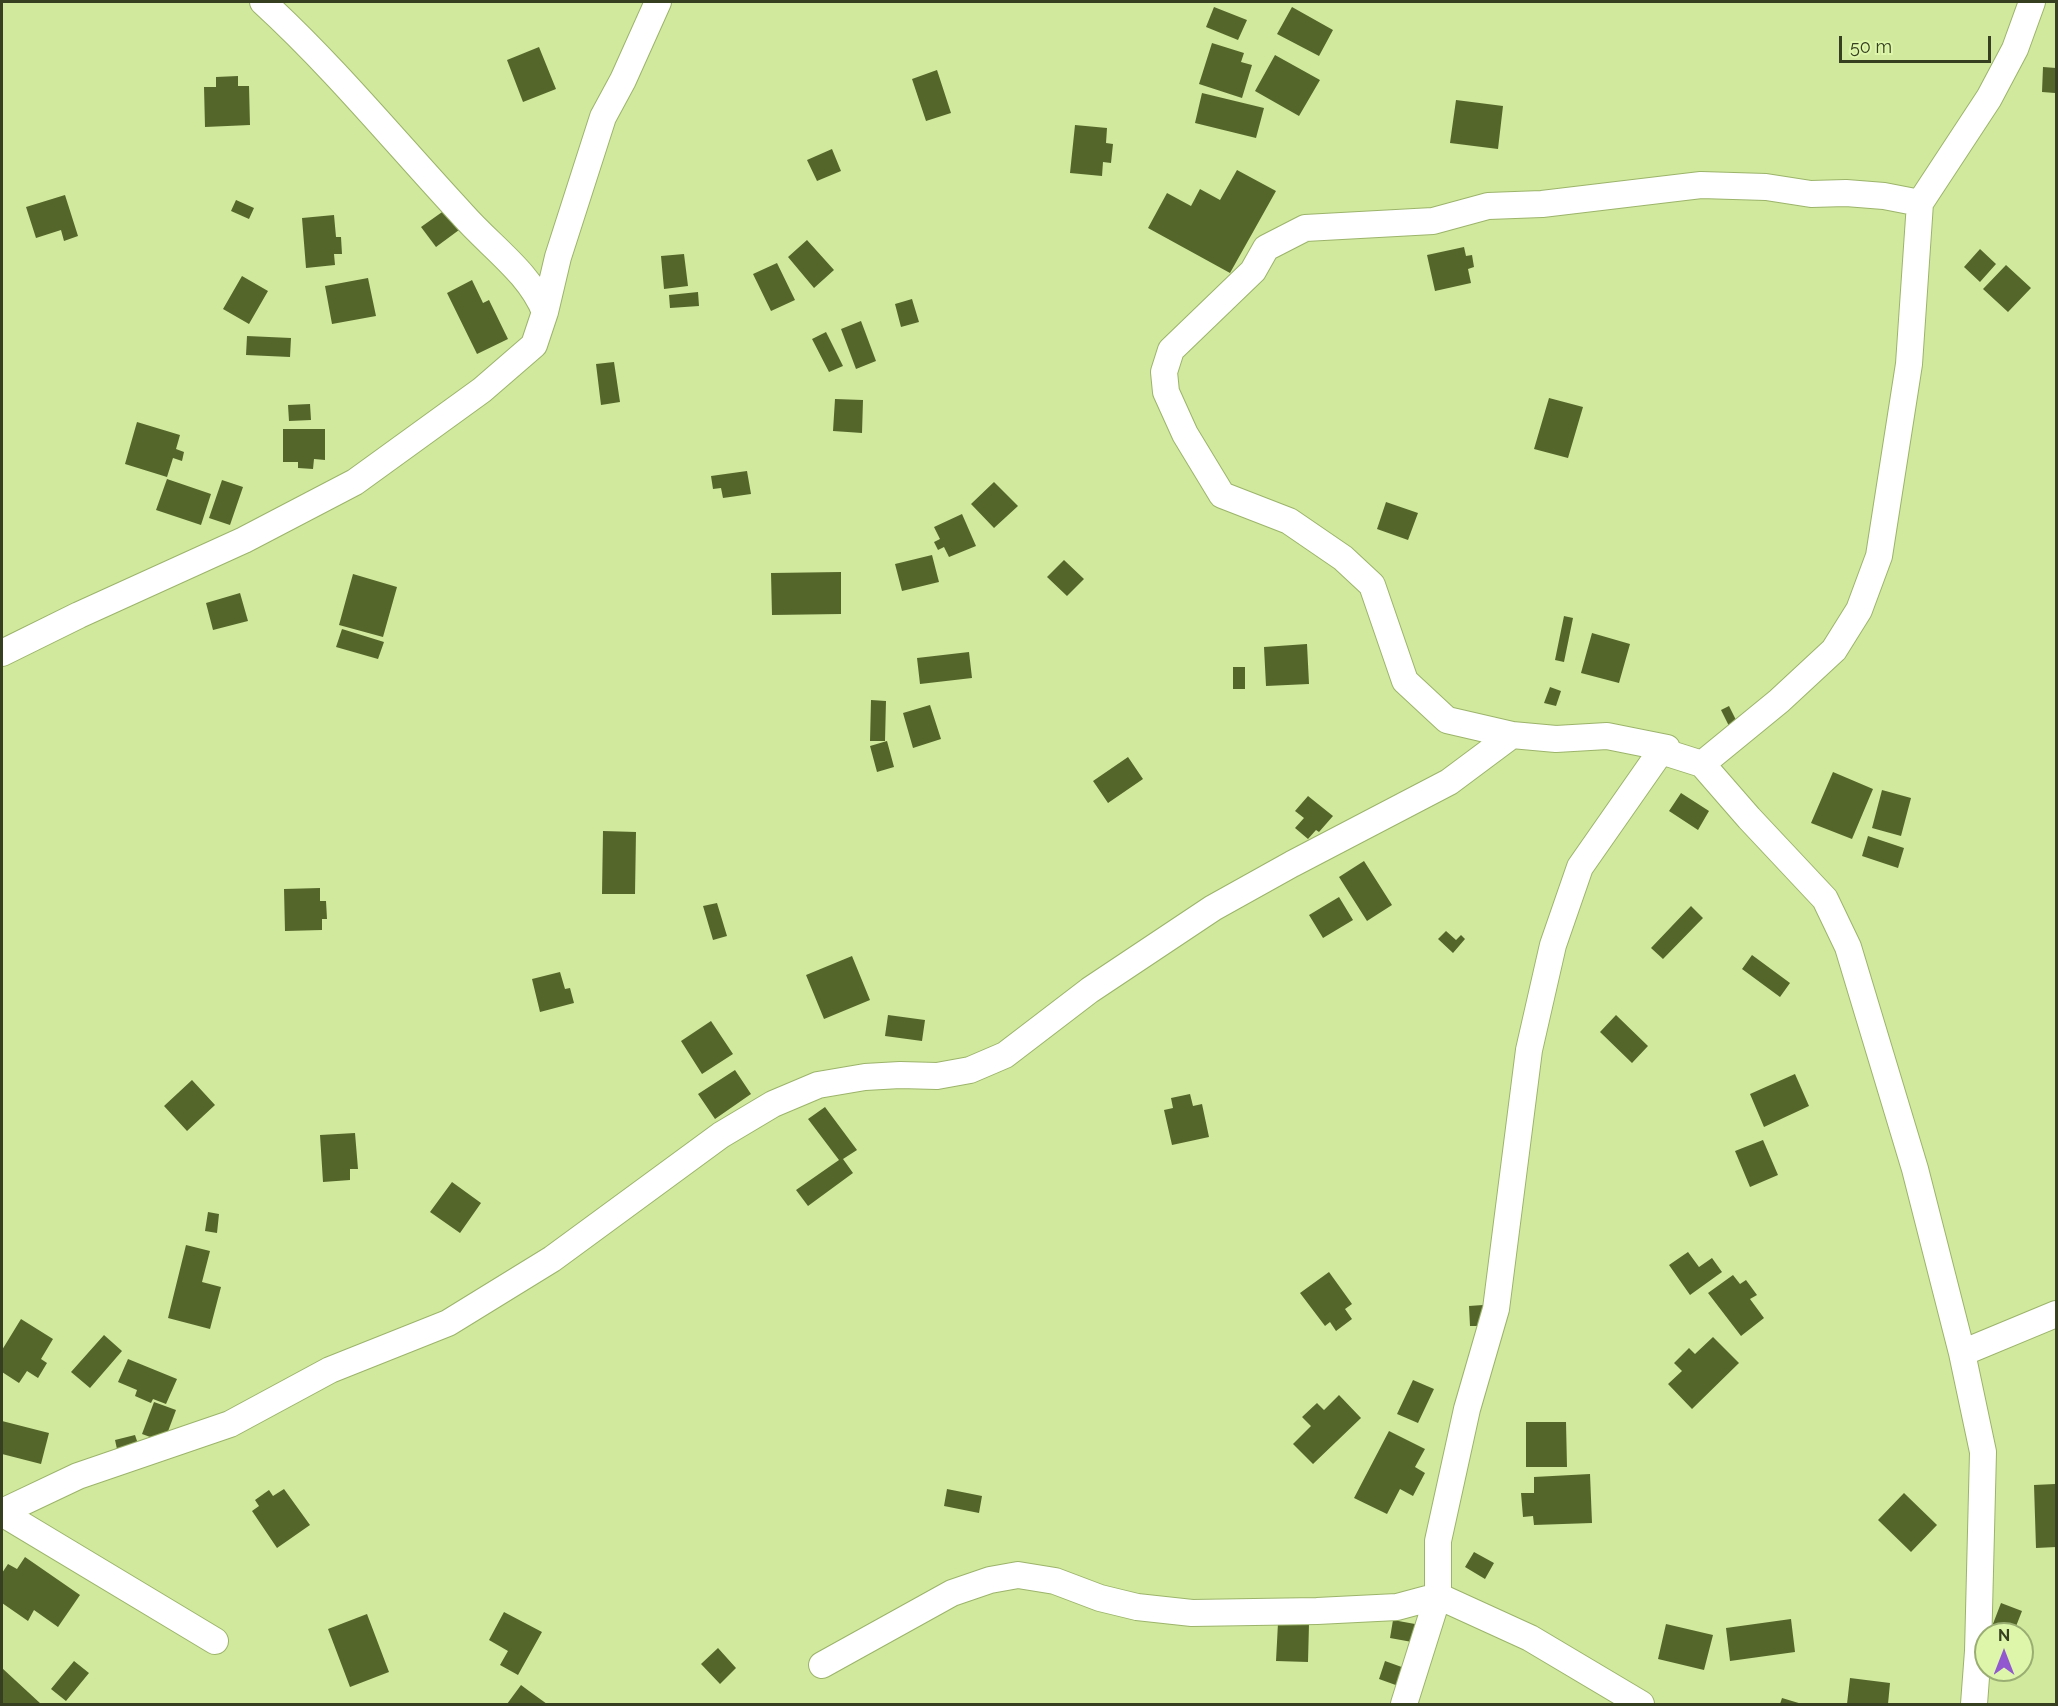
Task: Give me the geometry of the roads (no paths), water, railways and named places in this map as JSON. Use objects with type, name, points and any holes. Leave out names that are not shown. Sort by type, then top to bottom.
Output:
[{"type":"street","points":[[263,2],[302,37],[463,216],[525,279],[539,295],[545,312]]},
{"type":"street","points":[[2,653],[79,615],[244,540],[355,482],[482,390],[534,345],[545,312],[558,257],[603,117],[623,80],[658,2]]},
{"type":"street","points":[[1702,764],[1779,701],[1834,650],[1859,610],[1879,556],[1909,364],[1920,203],[1989,98],[2014,49],[2031,2]]},
{"type":"street","points":[[1404,1704],[1438,1596],[1438,1541],[1467,1409],[1496,1310],[1529,1050],[1553,945],[1580,867],[1660,751],[1667,748],[1607,736],[1556,739],[1512,735],[1447,720],[1406,681],[1372,585],[1343,558],[1289,521],[1222,495],[1185,434],[1166,392],[1164,372],[1172,350],[1253,271],[1266,248],[1305,228],[1433,221],[1488,206],[1542,204],[1701,185],[1767,187],[1811,194],[1846,193],[1884,196],[1920,203]]},
{"type":"street","points":[[2,1513],[78,1476],[230,1424],[330,1370],[448,1323],[552,1259],[721,1135],[774,1104],[818,1085],[865,1077],[937,1076],[970,1070],[1005,1055],[1090,990],[1213,908],[1449,782],[1512,735]]},
{"type":"street","points":[[1660,751],[1702,764],[1825,899],[1848,947],[1915,1169],[1962,1353],[1983,1452],[1978,1651],[1974,1704]]},
{"type":"street","points":[[1962,1353],[2056,1314]]},
{"type":"street","points":[[2,1513],[215,1641]]},
{"type":"street","points":[[822,1665],[952,1593],[990,1580],[1018,1575],[1055,1581],[1100,1598],[1137,1607],[1192,1613],[1397,1607],[1438,1596],[1530,1638],[1641,1704]]}]
